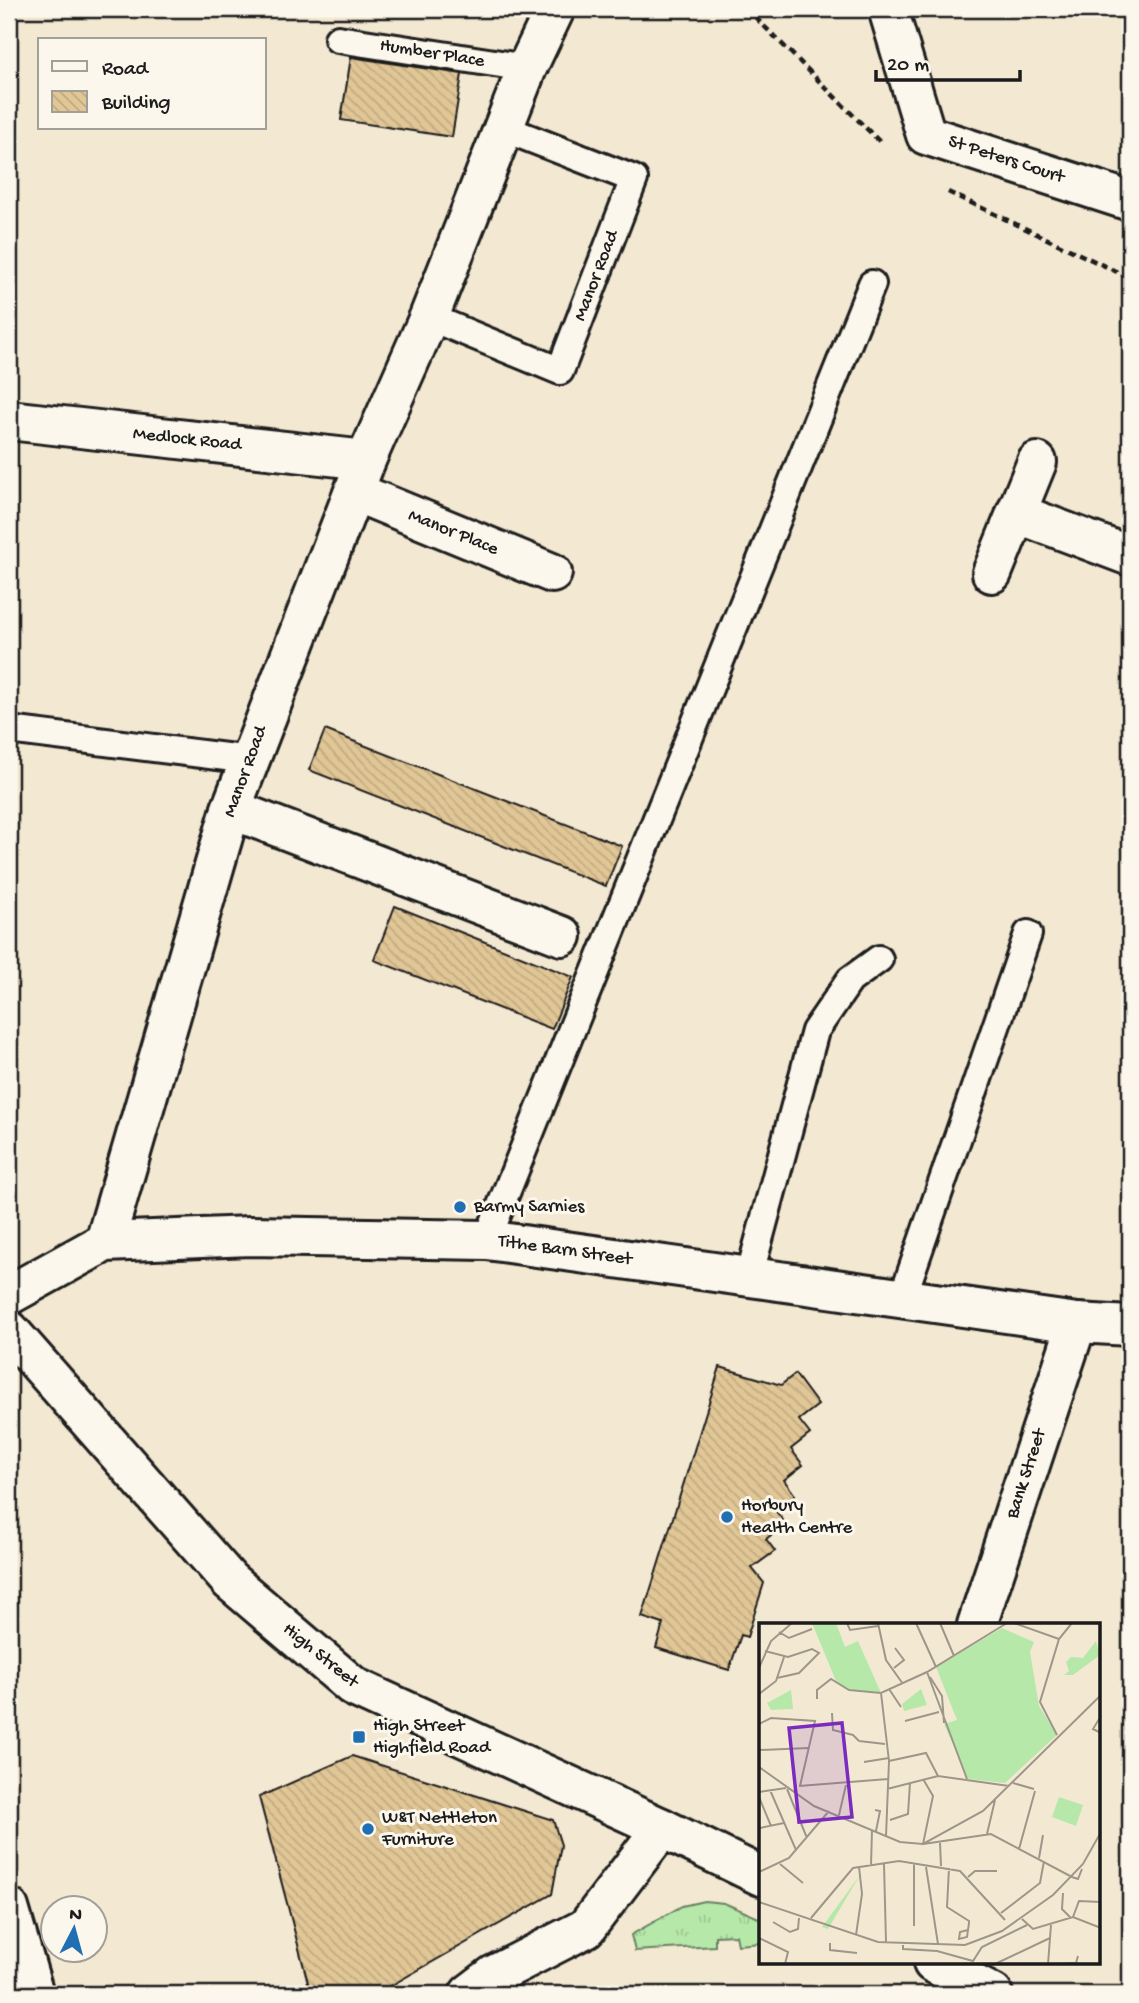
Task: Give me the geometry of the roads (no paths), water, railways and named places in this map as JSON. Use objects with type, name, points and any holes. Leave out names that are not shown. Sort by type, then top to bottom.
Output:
[{"type":"street","name":"Manor Road","points":[[106,1242],[231,809],[360,476],[429,317],[527,68],[555,9]]},
{"type":"street","name":"St Peters Court","points":[[888,9],[926,135],[1130,201]]},
{"type":"street","name":"Medlock Road","points":[[9,420],[360,476]]},
{"type":"street","points":[[992,573],[1037,462]]},
{"type":"street","name":"Manor Place","points":[[360,476],[552,573]]},
{"type":"street","points":[[1016,513],[1130,556]]},
{"type":"street","points":[[231,809],[562,936]]},
{"type":"street","name":"Tithe Barn Street","points":[[9,1295],[106,1242],[250,1236],[487,1240],[1077,1324],[1130,1326]]},
{"type":"street","name":"Bank Street","points":[[978,1623],[1077,1324]]},
{"type":"street","name":"High Street","points":[[9,1330],[230,1581],[354,1687],[759,1875]]},
{"type":"street","points":[[469,1994],[494,1975],[586,1928],[662,1828]]},
{"type":"street","points":[[9,1908],[34,1994]]},
{"type":"street","points":[[944,1976],[993,1994]]},
{"type":"lane","name":"Humber Place","points":[[338,39],[527,68]]},
{"type":"lane","name":"Manor Road","points":[[429,317],[560,371],[634,179],[503,128]]},
{"type":"lane","points":[[487,1240],[872,284]]},
{"type":"lane","points":[[9,730],[250,760]]},
{"type":"lane","points":[[902,1298],[1028,934]]},
{"type":"lane","points":[[749,1277],[815,1031],[850,980],[880,959]]},
{"type":"place","name":"Barmy Sarnies","points":[[460,1207]]},
{"type":"place","name":"Horbury Health Centre","points":[[727,1517]]},
{"type":"place","name":"High Street Highfield Road","points":[[359,1737]]},
{"type":"place","name":"W&T Nettleton Furniture","points":[[368,1829]]}]
